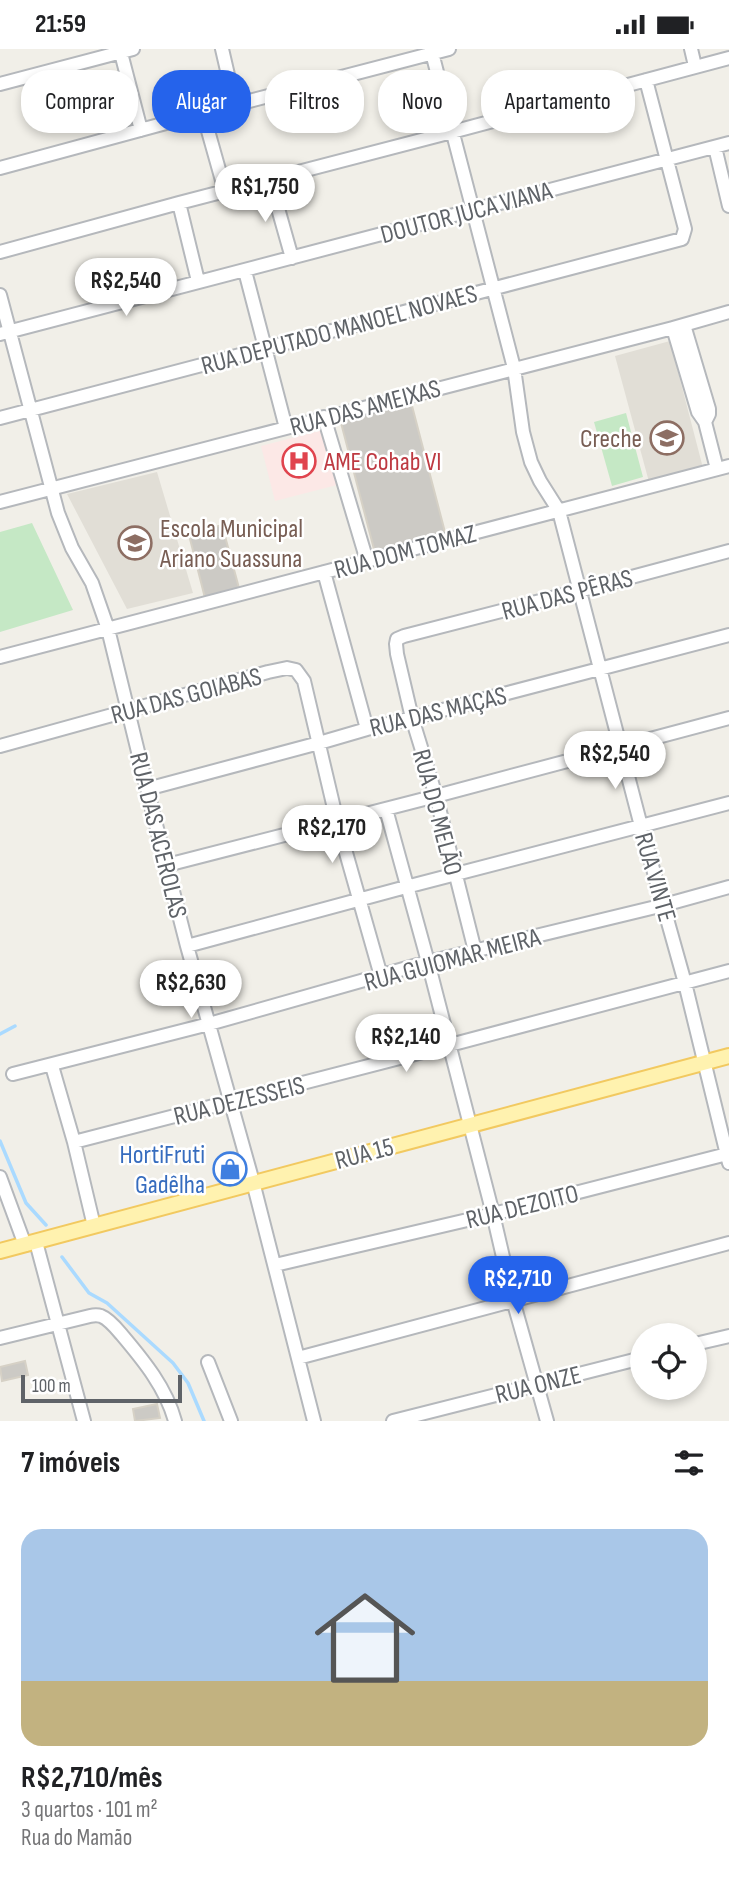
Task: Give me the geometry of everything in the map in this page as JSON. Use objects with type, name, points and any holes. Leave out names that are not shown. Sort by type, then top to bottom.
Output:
[{"type":"main road","name":"RUA 15","points":[[0,1251],[729,1056]]},
{"type":"street","points":[[222,49],[227,70]]},
{"type":"street","points":[[251,100],[431,51],[449,49]]},
{"type":"street","points":[[691,49],[695,66]]},
{"type":"street","points":[[0,84],[127,51],[141,130]]},
{"type":"street","name":"RUA VINTE","points":[[431,51],[436,70]]},
{"type":"street","points":[[467,128],[729,58]]},
{"type":"street","points":[[646,80],[668,159]]},
{"type":"street","points":[[0,168],[152,127]]},
{"type":"street","points":[[209,133],[225,191]]},
{"type":"street","points":[[0,252],[178,202],[448,133]]},
{"type":"street","name":"RUA VINTE","points":[[452,133],[514,368],[523,432],[531,462],[543,488],[559,511],[685,983],[728,1159]]},
{"type":"street","name":"DOUTOR JUCA VIANA","points":[[5,333],[729,143]]},
{"type":"street","points":[[715,147],[729,206]]},
{"type":"street","name":"RUA DEPUTADO MANOEL NOVAES","points":[[0,418],[677,241],[682,239],[685,229],[668,159]]},
{"type":"street","points":[[270,180],[292,258]]},
{"type":"street","points":[[178,202],[198,281]]},
{"type":"street","points":[[245,271],[286,428]]},
{"type":"street","name":"RUA DAS ACEROLAS","points":[[0,295],[5,333],[30,410],[58,513],[92,583],[107,629],[187,946],[253,1182],[314,1421]]},
{"type":"street","name":"RUA DAS AMEIXAS","points":[[0,502],[729,312]]},
{"type":"street","points":[[678,326],[709,409],[705,422],[723,467]]},
{"type":"street","points":[[324,417],[368,561]]},
{"type":"street","name":"RUA DOM TOMAZ","points":[[0,657],[723,467]]},
{"type":"street","name":"RUA DAS PÊRAS","points":[[404,636],[729,551]]},
{"type":"street","points":[[324,572],[367,729]]},
{"type":"street","name":"RUA DAS MAÇAS","points":[[147,789],[729,635]]},
{"type":"street","name":"RUA DO MELÃO","points":[[404,636],[397,639],[396,646],[412,718],[436,796],[475,951]]},
{"type":"street","name":"RUA DAS GOIABAS","points":[[0,746],[291,668],[299,672],[304,681],[319,743]]},
{"type":"street","points":[[167,865],[729,718]]},
{"type":"street","points":[[319,743],[337,821],[381,976]]},
{"type":"street","points":[[187,946],[729,803]]},
{"type":"street","points":[[386,809],[547,1421]]},
{"type":"street","name":"RUA GUIOMAR MEIRA","points":[[13,1074],[209,1024],[428,962],[729,887]]},
{"type":"street","name":"RUA DEZESSEIS","points":[[74,1142],[729,971]]},
{"type":"street","points":[[52,1066],[94,1226]]},
{"type":"street","name":"RUA DEZOITO","points":[[275,1265],[728,1159]]},
{"type":"street","points":[[0,1177],[31,1243],[59,1323],[84,1421]]},
{"type":"street","points":[[298,1357],[729,1243]]},
{"type":"street","points":[[0,1338],[90,1315],[104,1317],[143,1360],[163,1389],[175,1421]]},
{"type":"street","points":[[707,1341],[729,1336]]},
{"type":"street","name":"RUA ONZE","points":[[393,1421],[630,1361]]},
{"type":"street","points":[[208,1362],[231,1421]]},
{"type":"shaded area","name":"Creche","points":[[670,341],[703,468],[649,482],[615,356]]},
{"type":"shaded area","points":[[323,430],[337,485],[275,501],[261,446]]},
{"type":"shaded area","name":"Escola Municipal Ariano Suassuna","points":[[157,472],[193,593],[127,609],[67,494]]},
{"type":"green space","points":[[626,413],[643,477],[612,486],[594,422]]},
{"type":"green space","points":[[32,523],[73,610],[0,632],[0,532]]},
{"type":"building","points":[[411,402],[446,536],[375,553],[340,419]]},
{"type":"building","points":[[222,525],[239,588],[205,598],[189,535]]},
{"type":"building","points":[[25,1361],[28,1375],[2,1381],[0,1367]]},
{"type":"building","points":[[157,1404],[160,1418],[135,1421],[133,1409]]},
{"type":"waterway","points":[[0,1034],[15,1026]]},
{"type":"waterway","points":[[0,1141],[26,1203],[46,1225]]},
{"type":"waterway","points":[[62,1257],[89,1293],[107,1303],[173,1363],[188,1383],[204,1421]]},
{"type":"place","name":"Creche","points":[[667,438]]},
{"type":"place","name":"AME Cohab VI","points":[[299,461]]},
{"type":"place","name":"Escola Municipal Ariano Suassuna","points":[[135,543]]},
{"type":"place","name":"HortiFruti Gadêlha","points":[[230,1169]]}]
